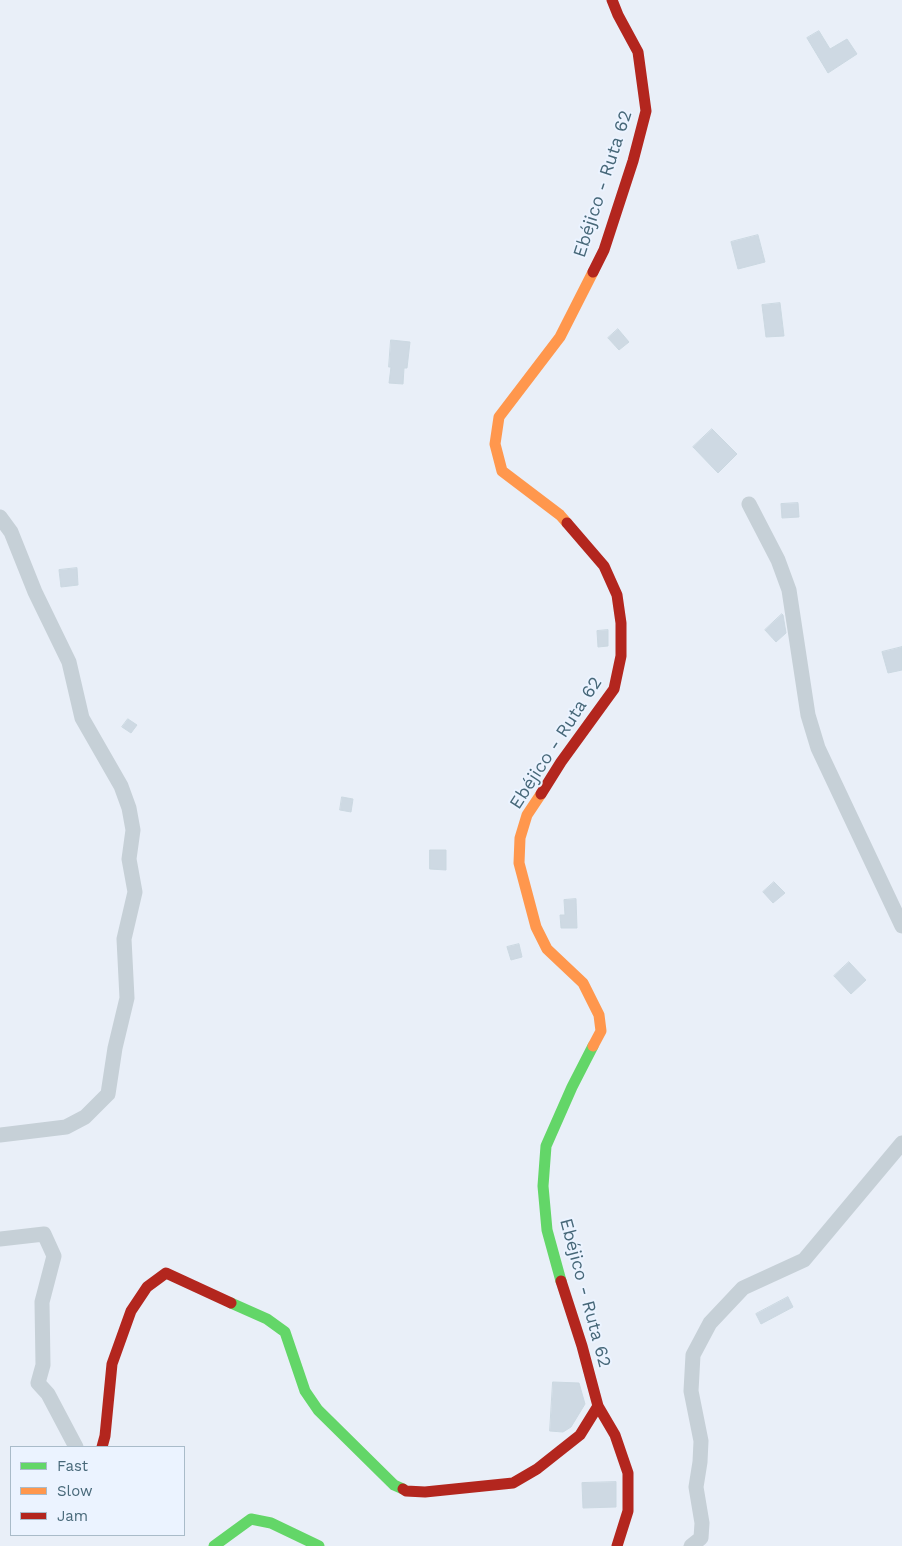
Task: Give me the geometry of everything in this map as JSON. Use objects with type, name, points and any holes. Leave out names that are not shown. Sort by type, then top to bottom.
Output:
[{"type":"street","name":"Ebéjico - Ruta 62","points":[[612,0],[638,52],[646,111],[633,161],[604,250],[560,337],[500,417],[495,444],[502,471],[560,515],[604,566],[617,595],[621,623],[621,656],[614,690],[561,762],[527,815],[520,838],[519,863],[536,927],[547,949],[582,983],[598,1015],[601,1031],[572,1087],[546,1146],[543,1186],[547,1230],[557,1269],[582,1346],[598,1406],[615,1435],[628,1473],[628,1511],[616,1546]]},
{"type":"street","points":[[749,504],[778,560],[789,590],[808,715],[818,748],[902,926]]},
{"type":"street","points":[[0,517],[11,532],[35,592],[69,662],[82,718],[121,786],[129,808],[133,830],[129,859],[135,892],[124,939],[127,998],[115,1048],[108,1094],[85,1117],[66,1127],[0,1135]]},
{"type":"street","points":[[691,1546],[701,1538],[702,1523],[696,1487],[701,1441],[691,1391],[693,1355],[710,1323],[743,1288],[804,1260],[902,1143]]},
{"type":"street","points":[[0,1239],[44,1234],[54,1256],[42,1302],[43,1365],[38,1383],[48,1394],[75,1446]]},
{"type":"street","points":[[102,1446],[105,1436],[112,1364],[131,1310],[147,1287],[166,1274],[267,1319],[285,1332],[305,1391],[318,1410],[394,1485],[406,1491],[425,1492],[513,1483],[537,1468],[580,1435],[598,1406]]},
{"type":"street","points":[[214,1546],[251,1519],[270,1522],[318,1546]]},
{"type":"building","points":[[819,31],[830,49],[847,39],[857,54],[828,73],[807,38]]},
{"type":"building","points":[[758,235],[765,262],[738,269],[731,242]]},
{"type":"building","points":[[780,303],[784,336],[766,337],[762,305]]},
{"type":"building","points":[[618,329],[629,342],[619,350],[608,338]]},
{"type":"building","points":[[391,340],[410,342],[407,368],[404,368],[403,384],[389,383]]},
{"type":"building","points":[[712,429],[737,454],[718,473],[693,447]]},
{"type":"building","points":[[798,503],[799,517],[782,518],[781,504]]},
{"type":"building","points":[[77,568],[78,585],[61,587],[59,570]]},
{"type":"building","points":[[782,614],[786,633],[776,642],[765,630]]},
{"type":"building","points":[[608,630],[608,646],[598,647],[597,631]]},
{"type":"building","points":[[902,647],[902,670],[888,673],[882,652]]},
{"type":"building","points":[[128,719],[137,725],[131,733],[122,727]]},
{"type":"building","points":[[342,797],[353,799],[351,812],[340,810]]},
{"type":"building","points":[[430,850],[446,850],[446,870],[430,869]]},
{"type":"building","points":[[774,882],[785,893],[773,903],[763,892]]},
{"type":"building","points":[[576,899],[577,928],[561,928],[560,915],[565,915],[564,900]]},
{"type":"building","points":[[519,944],[522,957],[511,960],[507,947]]},
{"type":"building","points":[[849,962],[866,980],[851,994],[834,976]]},
{"type":"building","points":[[788,1297],[793,1307],[761,1324],[756,1314]]},
{"type":"building","points":[[553,1382],[579,1383],[585,1404],[571,1427],[563,1432],[550,1431]]},
{"type":"building","points":[[616,1482],[616,1507],[583,1508],[582,1483]]},
{"type":"traffic: fast","points":[[561,1281],[547,1230],[543,1186],[546,1146],[572,1087],[593,1046]]},
{"type":"traffic: fast","points":[[231,1303],[267,1319],[285,1332],[305,1391],[318,1410],[394,1485],[403,1489]]},
{"type":"traffic: fast","points":[[214,1546],[251,1519],[271,1523],[319,1546]]},
{"type":"traffic: slow","points":[[567,523],[560,515],[502,471],[495,444],[499,417],[560,337],[593,272]]},
{"type":"traffic: slow","points":[[541,794],[527,815],[520,838],[519,863],[536,927],[547,949],[583,983],[599,1015],[601,1031],[593,1046]]},
{"type":"traffic: jam","points":[[593,272],[604,250],[633,161],[646,111],[638,52],[612,0]]},
{"type":"traffic: jam","points":[[541,794],[561,762],[614,689],[621,656],[621,623],[617,595],[604,566],[567,523]]},
{"type":"traffic: jam","points":[[102,1446],[105,1436],[112,1364],[131,1311],[147,1287],[166,1273],[231,1303]]},
{"type":"traffic: jam","points":[[561,1281],[582,1346],[598,1406],[615,1435],[628,1473],[628,1511],[617,1546]]},
{"type":"traffic: jam","points":[[403,1489],[406,1491],[425,1492],[513,1483],[537,1469],[580,1435],[598,1406]]}]
